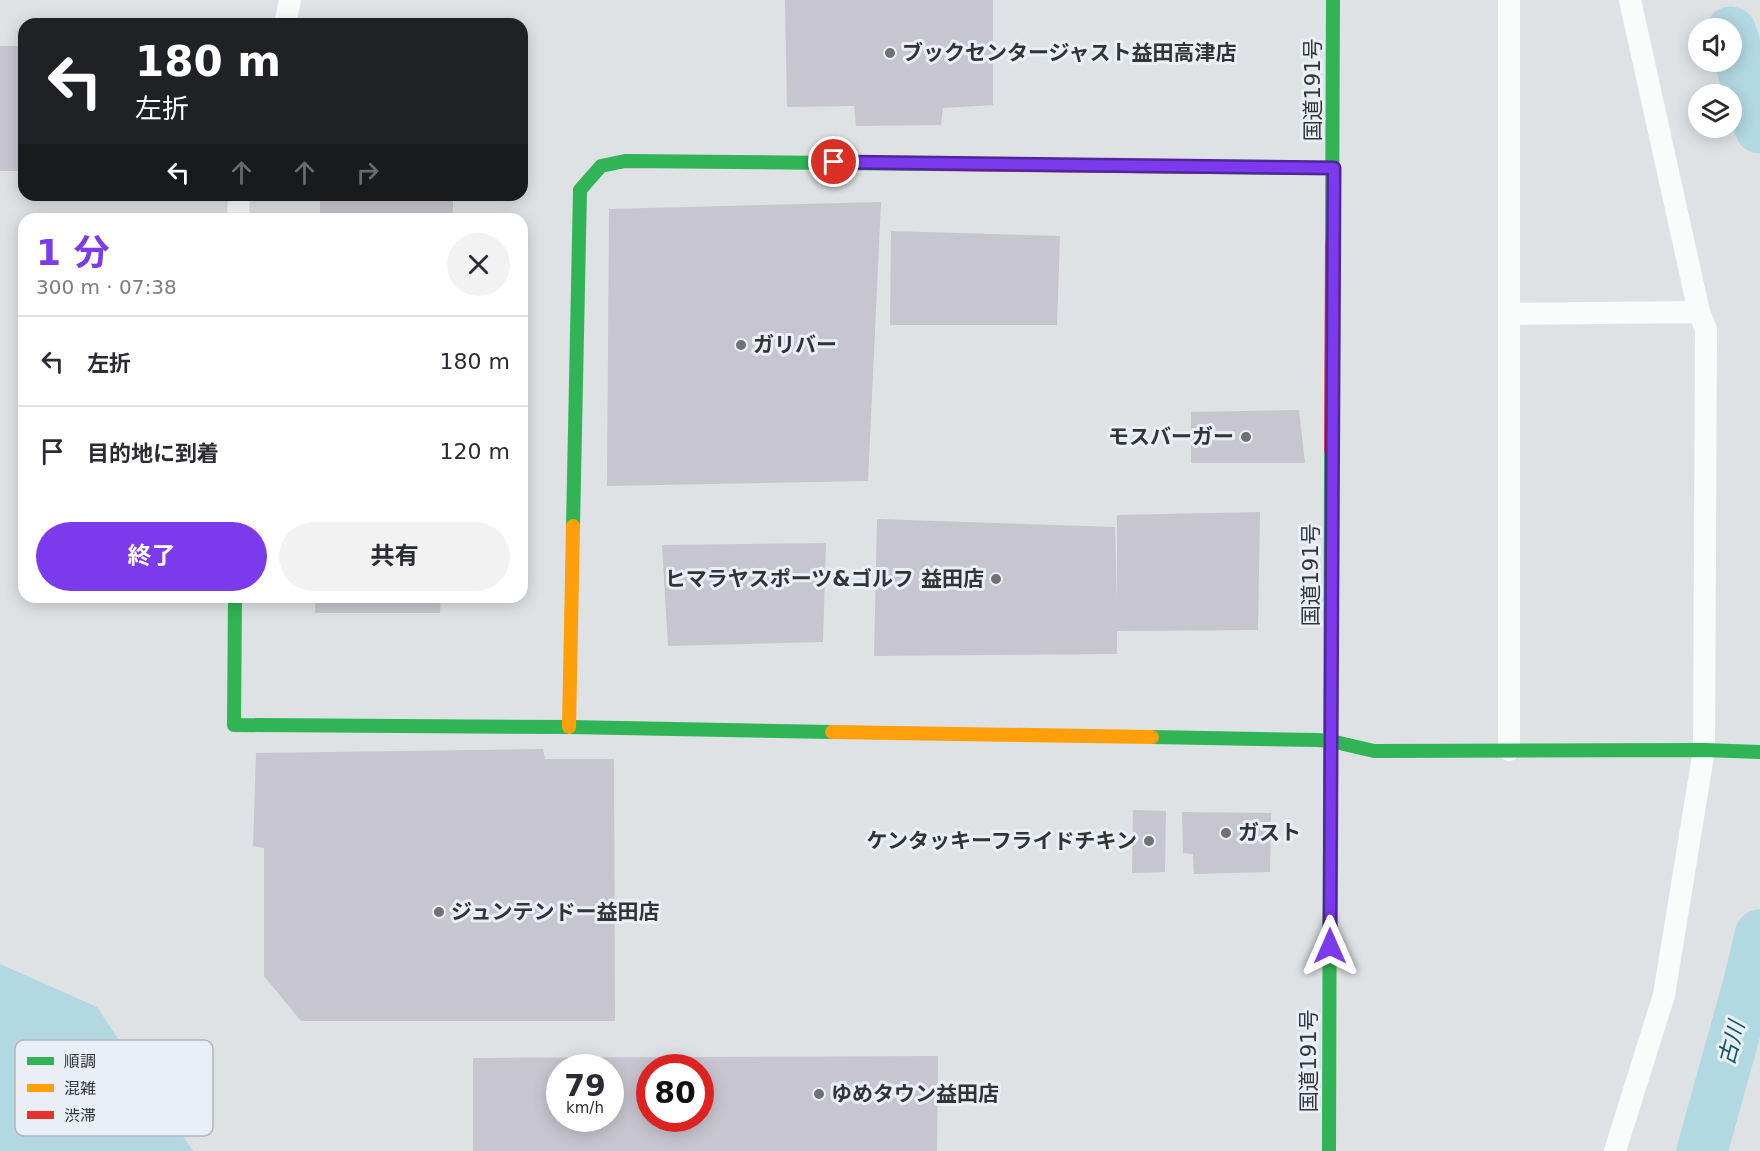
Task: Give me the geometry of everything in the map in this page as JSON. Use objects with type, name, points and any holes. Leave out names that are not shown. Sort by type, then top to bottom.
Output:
[{"type":"main road","name":"国道191号","points":[[1329,1151],[1334,0]]},
{"type":"main road","points":[[569,727],[580,190],[601,166],[625,162],[648,162],[1334,168]]},
{"type":"main road","points":[[236,603],[234,724],[569,727],[1330,741],[1374,752],[1509,750],[1760,752]]},
{"type":"street","points":[[286,18],[290,0]]},
{"type":"street","points":[[1509,0],[1509,750]]},
{"type":"street","points":[[1616,1151],[1664,995],[1704,750],[1706,329],[1699,312],[1630,0]]},
{"type":"street","points":[[1509,314],[1699,312]]},
{"type":"water","points":[[0,964],[97,1007],[119,1040],[15,1040],[15,1136],[183,1136],[193,1151],[0,1151]]},
{"type":"building","name":"ブックセンタージャスト益田高津店","points":[[785,0],[993,0],[993,105],[943,108],[941,125],[856,126],[854,106],[787,107]]},
{"type":"building","points":[[0,46],[18,46],[18,171],[0,171]]},
{"type":"building","points":[[320,201],[453,201],[453,213],[320,213]]},
{"type":"building","name":"ガリバー","points":[[881,202],[868,481],[607,486],[609,209]]},
{"type":"building","points":[[891,231],[1060,236],[1057,325],[890,325]]},
{"type":"building","name":"モスバーガー","points":[[1299,410],[1305,463],[1191,463],[1191,412]]},
{"type":"building","name":"ヒマラヤスポーツ&ゴルフ 益田店","points":[[1260,512],[1258,630],[1117,631],[1117,654],[874,656],[877,519],[1115,527],[1117,601],[1117,515]]},
{"type":"building","points":[[826,543],[823,642],[668,646],[662,545]]},
{"type":"building","points":[[315,603],[441,603],[440,613],[315,613]]},
{"type":"building","name":"ジュンテンドー益田店","points":[[543,749],[545,759],[614,759],[615,1021],[301,1021],[264,976],[264,848],[253,846],[256,753]]},
{"type":"building","name":"ケンタッキーフライドチキン","points":[[1133,810],[1166,811],[1165,872],[1132,873]]},
{"type":"building","name":"ガスト","points":[[1182,812],[1271,813],[1270,872],[1194,874],[1193,854],[1183,853]]},
{"type":"building","name":"ゆめタウン益田店","points":[[938,1056],[937,1151],[473,1151],[473,1058],[546,1058],[546,1132],[624,1132],[624,1057],[636,1057],[636,1132],[714,1132],[714,1057]]},
{"type":"waterway","name":"古川","points":[[1742,68],[1760,128]]},
{"type":"waterway","name":"古川","points":[[1702,1151],[1760,935]]},
{"type":"traffic: fast","points":[[1332,243],[1333,0]]},
{"type":"traffic: fast","points":[[573,526],[580,190],[601,166],[625,161],[931,164]]},
{"type":"traffic: fast","points":[[1211,167],[1334,168]]},
{"type":"traffic: fast","points":[[1329,1151],[1331,450]]},
{"type":"traffic: fast","points":[[235,603],[234,725],[569,727],[832,732]]},
{"type":"traffic: fast","points":[[1152,737],[1317,740],[1374,751],[1704,750],[1760,752]]},
{"type":"traffic: slow","points":[[569,727],[573,526]]},
{"type":"traffic: slow","points":[[832,732],[1152,737]]},
{"type":"traffic: jam","points":[[931,164],[1211,167]]},
{"type":"traffic: jam","points":[[1331,450],[1332,243]]},
{"type":"place","name":"ブックセンタージャスト益田高津店","points":[[890,53]]},
{"type":"place","name":"ガリバー","points":[[741,345]]},
{"type":"place","name":"モスバーガー","points":[[1246,437]]},
{"type":"place","name":"ヒマラヤスポーツ&ゴルフ 益田店","points":[[996,579]]},
{"type":"place","name":"ガスト","points":[[1226,833]]},
{"type":"place","name":"ケンタッキーフライドチキン","points":[[1149,841]]},
{"type":"place","name":"ジュンテンドー益田店","points":[[439,912]]},
{"type":"place","name":"ゆめタウン益田店","points":[[819,1094]]},
{"type":"route","points":[[834,162],[1334,168],[1330,946]]}]
